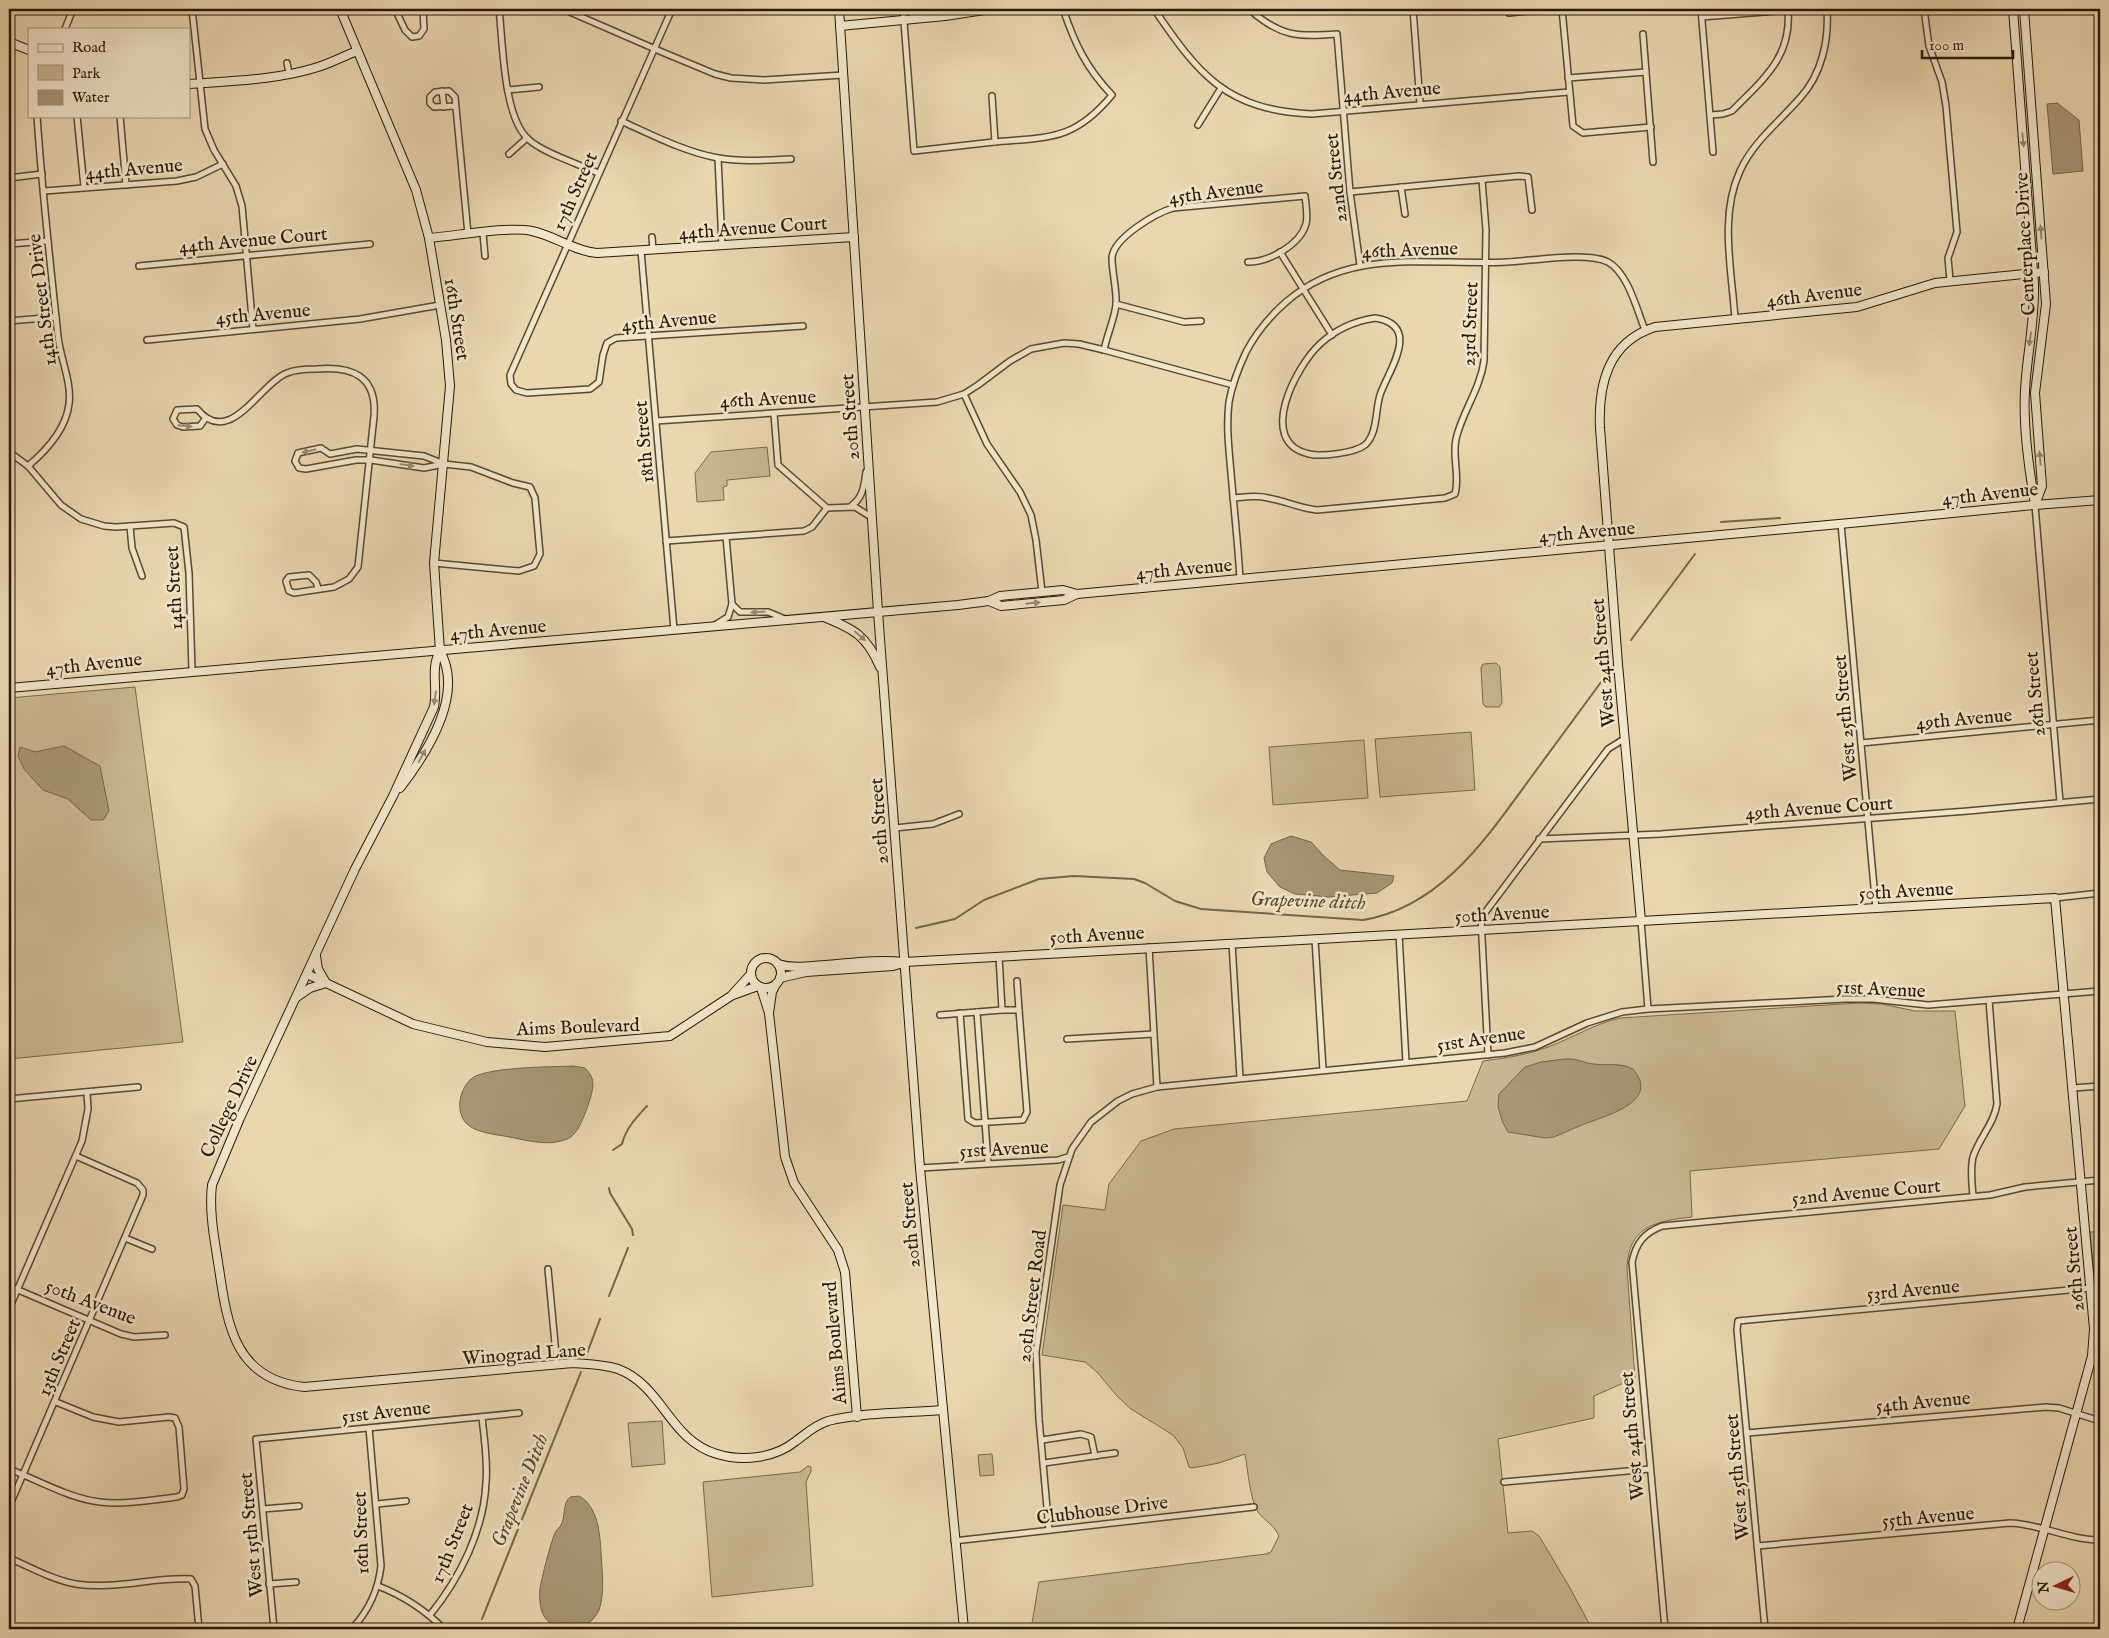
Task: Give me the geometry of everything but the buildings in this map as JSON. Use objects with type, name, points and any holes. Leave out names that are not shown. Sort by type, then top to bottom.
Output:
[{"type":"street","points":[[65,28],[73,9]]},
{"type":"street","points":[[192,9],[205,128],[210,143],[239,193],[242,206],[253,329]]},
{"type":"street","name":"16th Street","points":[[340,9],[416,190],[429,238],[440,305],[450,386],[434,563],[440,651]]},
{"type":"street","points":[[395,9],[405,30],[412,37],[419,36],[424,29],[423,9]]},
{"type":"street","points":[[500,9],[508,90],[516,123],[527,138],[538,146],[598,173]]},
{"type":"street","points":[[563,9],[715,74],[748,80],[843,75]]},
{"type":"street","name":"17th Street","points":[[513,387],[510,375],[653,48],[672,9]]},
{"type":"street","name":"20th Street","points":[[839,9],[878,612],[904,962],[920,1168],[954,1542],[964,1629]]},
{"type":"street","points":[[903,9],[914,151],[995,142],[1025,141],[1060,135],[1089,119],[1112,95],[1090,70],[1078,50],[1063,9]]},
{"type":"street","points":[[840,26],[971,13],[991,9]]},
{"type":"street","name":"44th Avenue","points":[[1154,9],[1190,59],[1221,88],[1257,105],[1282,111],[1312,114],[1569,92]]},
{"type":"street","name":"22nd Street","points":[[1249,9],[1261,20],[1285,33],[1306,36],[1338,34],[1350,192],[1360,265]]},
{"type":"street","points":[[1413,9],[1420,104]]},
{"type":"street","points":[[1509,13],[1547,9]]},
{"type":"street","points":[[1562,9],[1573,126],[1583,133],[1651,127]]},
{"type":"street","points":[[1701,9],[1712,152]]},
{"type":"street","points":[[1702,17],[1737,11],[1788,9],[1789,25],[1785,46],[1772,69],[1732,111],[1710,115]]},
{"type":"street","points":[[1736,318],[1728,226],[1733,189],[1740,171],[1759,140],[1801,96],[1812,81],[1821,62],[1826,43],[1828,9]]},
{"type":"street","points":[[1924,9],[1929,46],[1942,82],[1946,106],[1957,232],[1948,258],[1950,280]]},
{"type":"street","name":"Centerplace Drive","points":[[2013,9],[2033,273],[2034,314],[2025,391],[2025,411],[2036,517]]},
{"type":"street","name":"Centerplace Drive","points":[[2024,9],[2046,304],[2035,393],[2042,486],[2035,505]]},
{"type":"street","points":[[1644,34],[1654,162]]},
{"type":"street","points":[[9,42],[28,50]]},
{"type":"street","points":[[190,84],[267,77],[319,67],[357,50]]},
{"type":"street","points":[[287,63],[289,73]]},
{"type":"street","points":[[1568,78],[1646,72]]},
{"type":"street","points":[[508,90],[539,87]]},
{"type":"street","points":[[1198,125],[1221,88]]},
{"type":"street","points":[[456,106],[434,107],[430,100],[433,93],[442,91],[452,91],[455,97],[456,106],[468,234]]},
{"type":"street","points":[[442,91],[444,107]]},
{"type":"street","points":[[992,96],[995,142]]},
{"type":"street","name":"14th Street Drive","points":[[28,466],[52,442],[62,427],[69,404],[68,387],[59,344],[37,118]]},
{"type":"street","points":[[77,118],[84,188]]},
{"type":"street","points":[[120,118],[126,185]]},
{"type":"street","points":[[621,121],[686,149],[718,158],[742,160],[791,159]]},
{"type":"street","points":[[509,154],[527,138]]},
{"type":"street","points":[[718,158],[722,245]]},
{"type":"street","name":"44th Avenue","points":[[44,191],[196,178],[223,164]]},
{"type":"street","points":[[9,178],[42,174]]},
{"type":"street","points":[[1350,192],[1528,177],[1532,210]]},
{"type":"street","name":"23rd Street","points":[[1233,498],[1262,497],[1301,508],[1317,510],[1445,498],[1455,494],[1458,486],[1455,466],[1456,440],[1482,376],[1484,361],[1486,230],[1482,180]]},
{"type":"street","points":[[1401,187],[1405,214]]},
{"type":"street","name":"45th Avenue","points":[[1116,304],[1112,258],[1118,243],[1164,211],[1173,208],[1304,196],[1307,221],[1303,231],[1295,241],[1280,252]]},
{"type":"street","name":"44th Avenue Court","points":[[429,238],[530,230],[567,245],[597,253],[854,237]]},
{"type":"street","points":[[483,233],[485,256]]},
{"type":"street","name":"44th Avenue Court","points":[[652,237],[653,250]]},
{"type":"street","points":[[9,244],[48,241]]},
{"type":"street","name":"44th Avenue Court","points":[[139,266],[370,244]]},
{"type":"street","name":"18th Street","points":[[641,251],[674,630]]},
{"type":"street","points":[[1248,262],[1262,260],[1280,252],[1332,335]]},
{"type":"street","name":"46th Avenue","points":[[656,421],[937,402],[964,394],[978,386],[1010,361],[1031,349],[1064,343],[1079,344],[1104,350],[1233,385],[1241,364],[1256,336],[1279,308],[1304,289],[1328,276],[1360,265],[1391,262],[1486,263],[1597,258],[1615,267],[1622,275],[1645,330],[1655,327],[1736,318],[1857,307],[1888,299],[1927,285],[1950,280],[2044,272]]},
{"type":"street","points":[[1104,350],[1116,304],[1184,322],[1201,321]]},
{"type":"street","name":"45th Avenue","points":[[147,340],[360,319],[440,305]]},
{"type":"street","points":[[9,321],[56,317]]},
{"type":"street","points":[[1381,319],[1392,325],[1396,330],[1400,347],[1383,386],[1373,434],[1365,444],[1350,451],[1310,454],[1295,447],[1287,438],[1283,428],[1284,408],[1290,388],[1302,364],[1320,344],[1332,335],[1356,322],[1381,319]]},
{"type":"street","name":"45th Avenue","points":[[513,387],[527,394],[590,388],[599,382],[603,355],[607,343],[616,338],[804,326]]},
{"type":"street","name":"West 24th Street","points":[[1645,330],[1622,348],[1611,361],[1603,381],[1600,418],[1624,739],[1648,1009]]},
{"type":"street","points":[[205,419],[200,426],[183,427],[177,425],[173,418],[177,410],[197,409],[205,419],[225,420],[247,409],[277,378],[288,372],[338,367],[358,375],[370,388],[375,405],[372,451],[358,567],[349,580],[334,587],[318,588],[312,592],[294,593],[289,591],[286,581],[290,576],[309,575],[316,582],[318,588]]},
{"type":"street","points":[[1233,385],[1228,435],[1240,579]]},
{"type":"street","points":[[964,394],[987,444],[1020,492],[1031,515],[1042,592]]},
{"type":"street","points":[[774,414],[778,465],[827,508],[850,506],[860,508],[872,518]]},
{"type":"street","points":[[434,563],[519,571],[534,566],[540,554],[535,498],[530,487],[513,483],[471,467],[444,464],[424,456],[357,449],[330,454],[320,448],[298,453],[295,461],[299,468],[306,469],[356,460],[371,460],[424,468],[444,464]]},
{"type":"street","name":"14th Street","points":[[9,452],[28,466],[51,495],[69,512],[81,519],[104,526],[174,523],[184,527],[189,574],[192,670]]},
{"type":"street","points":[[330,454],[331,464]]},
{"type":"street","points":[[850,506],[857,502],[862,491],[868,457]]},
{"type":"street","name":"47th Avenue","points":[[989,602],[1001,606],[1064,600],[1077,594],[2100,500]]},
{"type":"street","points":[[666,541],[804,531],[812,527],[827,508]]},
{"type":"street","name":"26th Street","points":[[2036,517],[2040,584],[2060,802]]},
{"type":"street","name":"West 25th Street","points":[[1841,524],[1876,908]]},
{"type":"street","points":[[130,526],[132,548],[142,576]]},
{"type":"street","points":[[713,627],[728,617],[732,604],[726,537]]},
{"type":"street","name":"47th Avenue","points":[[9,688],[192,670],[440,651],[989,602],[1000,596],[1062,590],[1077,594]]},
{"type":"street","points":[[732,604],[740,612],[768,612],[786,620]]},
{"type":"street","points":[[822,616],[847,626],[861,636],[874,654],[883,673]]},
{"type":"street","name":"College Drive","points":[[329,1386],[304,1387],[281,1383],[271,1379],[253,1367],[239,1350],[230,1329],[222,1290],[210,1197],[215,1174],[355,869],[393,796],[434,706],[437,694],[434,660],[440,651],[445,661],[448,691],[444,712],[416,767],[393,796]]},
{"type":"street","name":"49th Avenue","points":[[1861,743],[2100,720]]},
{"type":"street","points":[[1488,1055],[1481,918],[1608,749],[1624,739]]},
{"type":"street","name":"49th Avenue Court","points":[[1539,839],[1632,836],[1821,820],[1868,819],[2100,798]]},
{"type":"street","points":[[895,828],[933,824],[959,814]]},
{"type":"street","name":"50th Avenue","points":[[778,964],[801,967],[892,961],[904,962],[2055,898],[2100,893]]},
{"type":"street","name":"26th Street","points":[[2017,1629],[2094,1347],[2094,1329],[2055,898]]},
{"type":"street","points":[[1398,934],[1406,1062]]},
{"type":"street","points":[[1315,939],[1322,1070]]},
{"type":"street","points":[[1232,943],[1240,1078]]},
{"type":"street","points":[[1149,948],[1157,1087]]},
{"type":"street","points":[[296,998],[310,988],[326,983],[318,969],[316,955]]},
{"type":"street","points":[[999,956],[1002,1010]]},
{"type":"street","points":[[769,958],[778,964],[781,970],[778,981],[767,988],[760,987],[753,982],[750,975],[752,966],[759,959],[769,958]]},
{"type":"street","name":"50th Avenue","points":[[778,981],[797,973],[893,966],[904,962]]},
{"type":"street","name":"Aims Boulevard","points":[[307,974],[413,1024],[487,1042],[537,1047],[670,1036],[731,996],[750,975]]},
{"type":"street","name":"Aims Boulevard","points":[[769,1013],[772,992],[778,981]]},
{"type":"street","points":[[960,1013],[968,1119],[975,1123],[1023,1120],[1028,1112],[1017,981]]},
{"type":"street","name":"Aims Boulevard","points":[[731,996],[760,987],[769,1013],[786,1162],[794,1183],[838,1250],[845,1272],[857,1417]]},
{"type":"street","name":"51st Avenue","points":[[920,1168],[1058,1160],[1068,1157],[1079,1137],[1102,1111],[1132,1094],[1157,1087],[1488,1055],[1535,1047],[1606,1016],[1648,1009],[1845,999],[1873,999],[1928,1006],[2100,991]]},
{"type":"street","points":[[1973,1196],[1971,1173],[1973,1157],[1994,1119],[1997,1104],[1990,1000]]},
{"type":"street","points":[[940,1015],[1019,1010]]},
{"type":"street","points":[[977,1012],[988,1163]]},
{"type":"street","points":[[1067,1039],[1154,1034]]},
{"type":"street","points":[[2073,1088],[2100,1086]]},
{"type":"street","points":[[9,1099],[138,1087]]},
{"type":"street","points":[[9,1309],[76,1156],[87,1124],[87,1092]]},
{"type":"street","name":"13th Street","points":[[9,1507],[142,1202],[143,1190],[137,1182],[76,1156]]},
{"type":"street","name":"20th Street Road","points":[[1049,1530],[1036,1352],[1060,1185],[1068,1157]]},
{"type":"street","name":"52nd Avenue Court","points":[[1639,1242],[1647,1234],[1662,1226],[1990,1195],[2025,1187],[2100,1180]]},
{"type":"street","points":[[126,1238],[152,1249]]},
{"type":"street","name":"West 24th Street","points":[[1639,1242],[1632,1262],[1665,1629]]},
{"type":"street","points":[[548,1269],[557,1365]]},
{"type":"street","name":"50th Avenue","points":[[9,1286],[89,1322],[121,1334],[134,1336],[165,1335]]},
{"type":"street","name":"53rd Avenue","points":[[1738,1321],[2090,1288]]},
{"type":"street","name":"West 25th Street","points":[[1738,1321],[1765,1629]]},
{"type":"street","name":"Winograd Lane","points":[[329,1386],[557,1365],[598,1364],[618,1369],[635,1379],[650,1392],[676,1427],[693,1442],[708,1451],[729,1457],[745,1458],[772,1454],[795,1442],[812,1428],[826,1422],[857,1417]]},
{"type":"street","points":[[9,1469],[78,1497],[101,1502],[120,1503],[182,1495],[184,1489],[180,1427],[175,1418],[169,1416],[119,1422],[93,1417],[56,1402]]},
{"type":"street","name":"54th Avenue","points":[[1747,1433],[2046,1407],[2100,1421]]},
{"type":"street","points":[[857,1417],[942,1410]]},
{"type":"street","name":"51st Avenue","points":[[256,1439],[519,1413]]},
{"type":"street","name":"17th Street","points":[[430,1615],[445,1596],[457,1576],[480,1518],[487,1480],[482,1417]]},
{"type":"street","name":"16th Street","points":[[352,1629],[367,1609],[378,1586],[382,1559],[369,1428]]},
{"type":"street","points":[[1042,1440],[1081,1434],[1091,1437],[1095,1456]]},
{"type":"street","name":"West 15th Street","points":[[256,1439],[274,1629]]},
{"type":"street","points":[[1044,1463],[1116,1453]]},
{"type":"street","points":[[1504,1482],[1650,1469]]},
{"type":"street","points":[[377,1504],[406,1501]]},
{"type":"street","points":[[262,1509],[299,1506]]},
{"type":"street","name":"Clubhouse Drive","points":[[954,1542],[1254,1507]]},
{"type":"street","name":"55th Avenue","points":[[1757,1546],[2010,1523],[2045,1529],[2084,1540],[2100,1540]]},
{"type":"street","points":[[9,1558],[50,1576],[77,1584],[96,1586],[191,1579],[195,1586],[198,1629]]},
{"type":"street","points":[[269,1584],[296,1582]]},
{"type":"street","points":[[378,1586],[397,1593],[430,1615],[444,1629]]},
{"type":"green space","points":[[767,447],[770,476],[727,480],[727,486],[723,487],[724,500],[697,502],[695,473],[711,452]]},
{"type":"green space","points":[[1496,663],[1500,667],[1502,703],[1499,707],[1486,707],[1483,704],[1481,668],[1483,664]]},
{"type":"green space","points":[[135,687],[183,1042],[9,1059],[9,698]]},
{"type":"green space","points":[[1471,732],[1475,790],[1380,797],[1375,739]]},
{"type":"green space","points":[[1364,740],[1368,798],[1273,805],[1269,747]]},
{"type":"green space","points":[[1859,1003],[1882,1004],[1915,1011],[1955,1011],[1965,1106],[1939,1149],[1690,1171],[1692,1217],[1668,1221],[1647,1228],[1633,1242],[1629,1254],[1627,1268],[1635,1378],[1594,1396],[1594,1418],[1498,1439],[1508,1533],[1532,1531],[1539,1536],[1592,1629],[1031,1629],[1039,1582],[1266,1554],[1271,1552],[1279,1536],[1255,1507],[1245,1454],[1219,1463],[1189,1467],[1183,1448],[1173,1435],[1131,1409],[1117,1396],[1097,1372],[1085,1362],[1042,1355],[1063,1205],[1105,1210],[1109,1184],[1141,1141],[1174,1129],[1467,1101],[1483,1061],[1540,1050],[1620,1018]]},
{"type":"green space","points":[[2090,1232],[2100,1232],[2100,1348]]},
{"type":"green space","points":[[2100,1348],[2100,1363],[2097,1364]]},
{"type":"green space","points":[[662,1421],[665,1464],[632,1467],[628,1423]]},
{"type":"green space","points":[[992,1454],[994,1475],[980,1476],[978,1455]]},
{"type":"green space","points":[[808,1466],[811,1467],[806,1482],[813,1586],[712,1597],[703,1482],[800,1472]]},
{"type":"water","points":[[2057,103],[2079,120],[2083,171],[2053,174],[2047,104]]},
{"type":"water","points":[[64,746],[100,766],[109,811],[103,820],[91,820],[68,799],[43,790],[24,769],[18,756],[20,747],[35,752]]},
{"type":"water","points":[[1291,836],[1311,842],[1340,870],[1394,876],[1392,883],[1377,893],[1329,897],[1295,894],[1280,887],[1267,872],[1264,858],[1271,844]]},
{"type":"water","points":[[1565,1059],[1628,1067],[1633,1069],[1640,1080],[1641,1089],[1637,1097],[1630,1104],[1620,1110],[1554,1137],[1545,1138],[1508,1132],[1498,1107],[1499,1094],[1525,1067],[1541,1062]]},
{"type":"water","points":[[573,1066],[585,1068],[591,1076],[593,1085],[589,1103],[580,1125],[577,1131],[568,1139],[547,1143],[478,1131],[469,1126],[462,1117],[460,1110],[461,1096],[472,1078],[478,1075],[511,1069]]},
{"type":"water","points":[[579,1496],[590,1506],[597,1521],[601,1546],[603,1582],[601,1603],[594,1618],[579,1628],[570,1629],[553,1625],[547,1620],[542,1612],[540,1589],[549,1550],[556,1531],[561,1526],[566,1503],[570,1497]]},
{"type":"waterway","name":"Grapevine ditch","points":[[1721,522],[1780,518]]},
{"type":"waterway","name":"Grapevine ditch","points":[[1631,640],[1695,554]]},
{"type":"waterway","name":"Grapevine ditch","points":[[916,928],[955,919],[984,900],[1039,879],[1074,876],[1134,879],[1145,883],[1175,901],[1201,909],[1363,920],[1391,913],[1417,900],[1440,885],[1480,845],[1607,674]]},
{"type":"waterway","name":"Grapevine ditch","points":[[613,1150],[622,1144],[629,1128],[647,1106]]},
{"type":"waterway","name":"Grapevine ditch","points":[[609,1188],[610,1193],[632,1229],[633,1235]]},
{"type":"waterway","name":"Grapevine ditch","points":[[609,1296],[628,1248]]},
{"type":"waterway","name":"Grapevine ditch","points":[[586,1356],[600,1319]]},
{"type":"waterway","name":"Grapevine Ditch","points":[[482,1619],[581,1372]]}]
